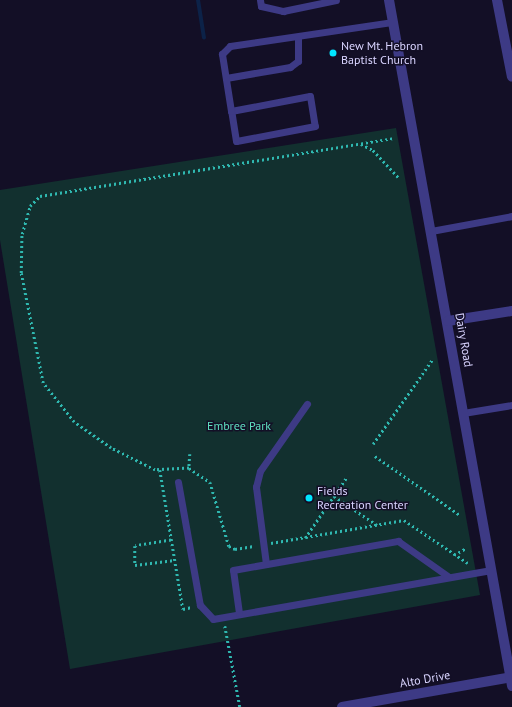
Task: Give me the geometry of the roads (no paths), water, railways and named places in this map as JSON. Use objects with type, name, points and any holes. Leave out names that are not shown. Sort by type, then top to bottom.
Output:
[{"type":"street","name":"Dairy Road","points":[[389,0],[448,322],[490,570],[512,680]]},
{"type":"street","points":[[498,0],[512,77]]},
{"type":"street","points":[[448,322],[512,310]]},
{"type":"street","name":"Alto Drive","points":[[342,707],[512,680]]},
{"type":"lane","points":[[260,0],[261,6],[283,12],[336,0]]},
{"type":"lane","points":[[231,111],[310,96],[315,126],[236,141],[231,111],[222,54],[230,46],[287,35],[298,38],[393,22]]},
{"type":"lane","points":[[226,78],[290,67],[298,61],[298,38]]},
{"type":"lane","points":[[431,230],[512,216]]},
{"type":"lane","points":[[266,564],[256,511],[260,471],[307,404]]},
{"type":"lane","points":[[463,414],[512,405]]},
{"type":"lane","points":[[178,482],[200,605],[212,619],[239,613],[490,570]]},
{"type":"lane","points":[[239,613],[233,570],[398,540],[448,577]]},
{"type":"waterway","points":[[198,0],[204,38]]},
{"type":"place","name":"New Mt. Hebron Baptist Church","points":[[333,53]]},
{"type":"place","name":"Fields Recreation Center","points":[[309,498]]},
{"type":"park label","name":"Embree Park","points":[[239,426]]}]
